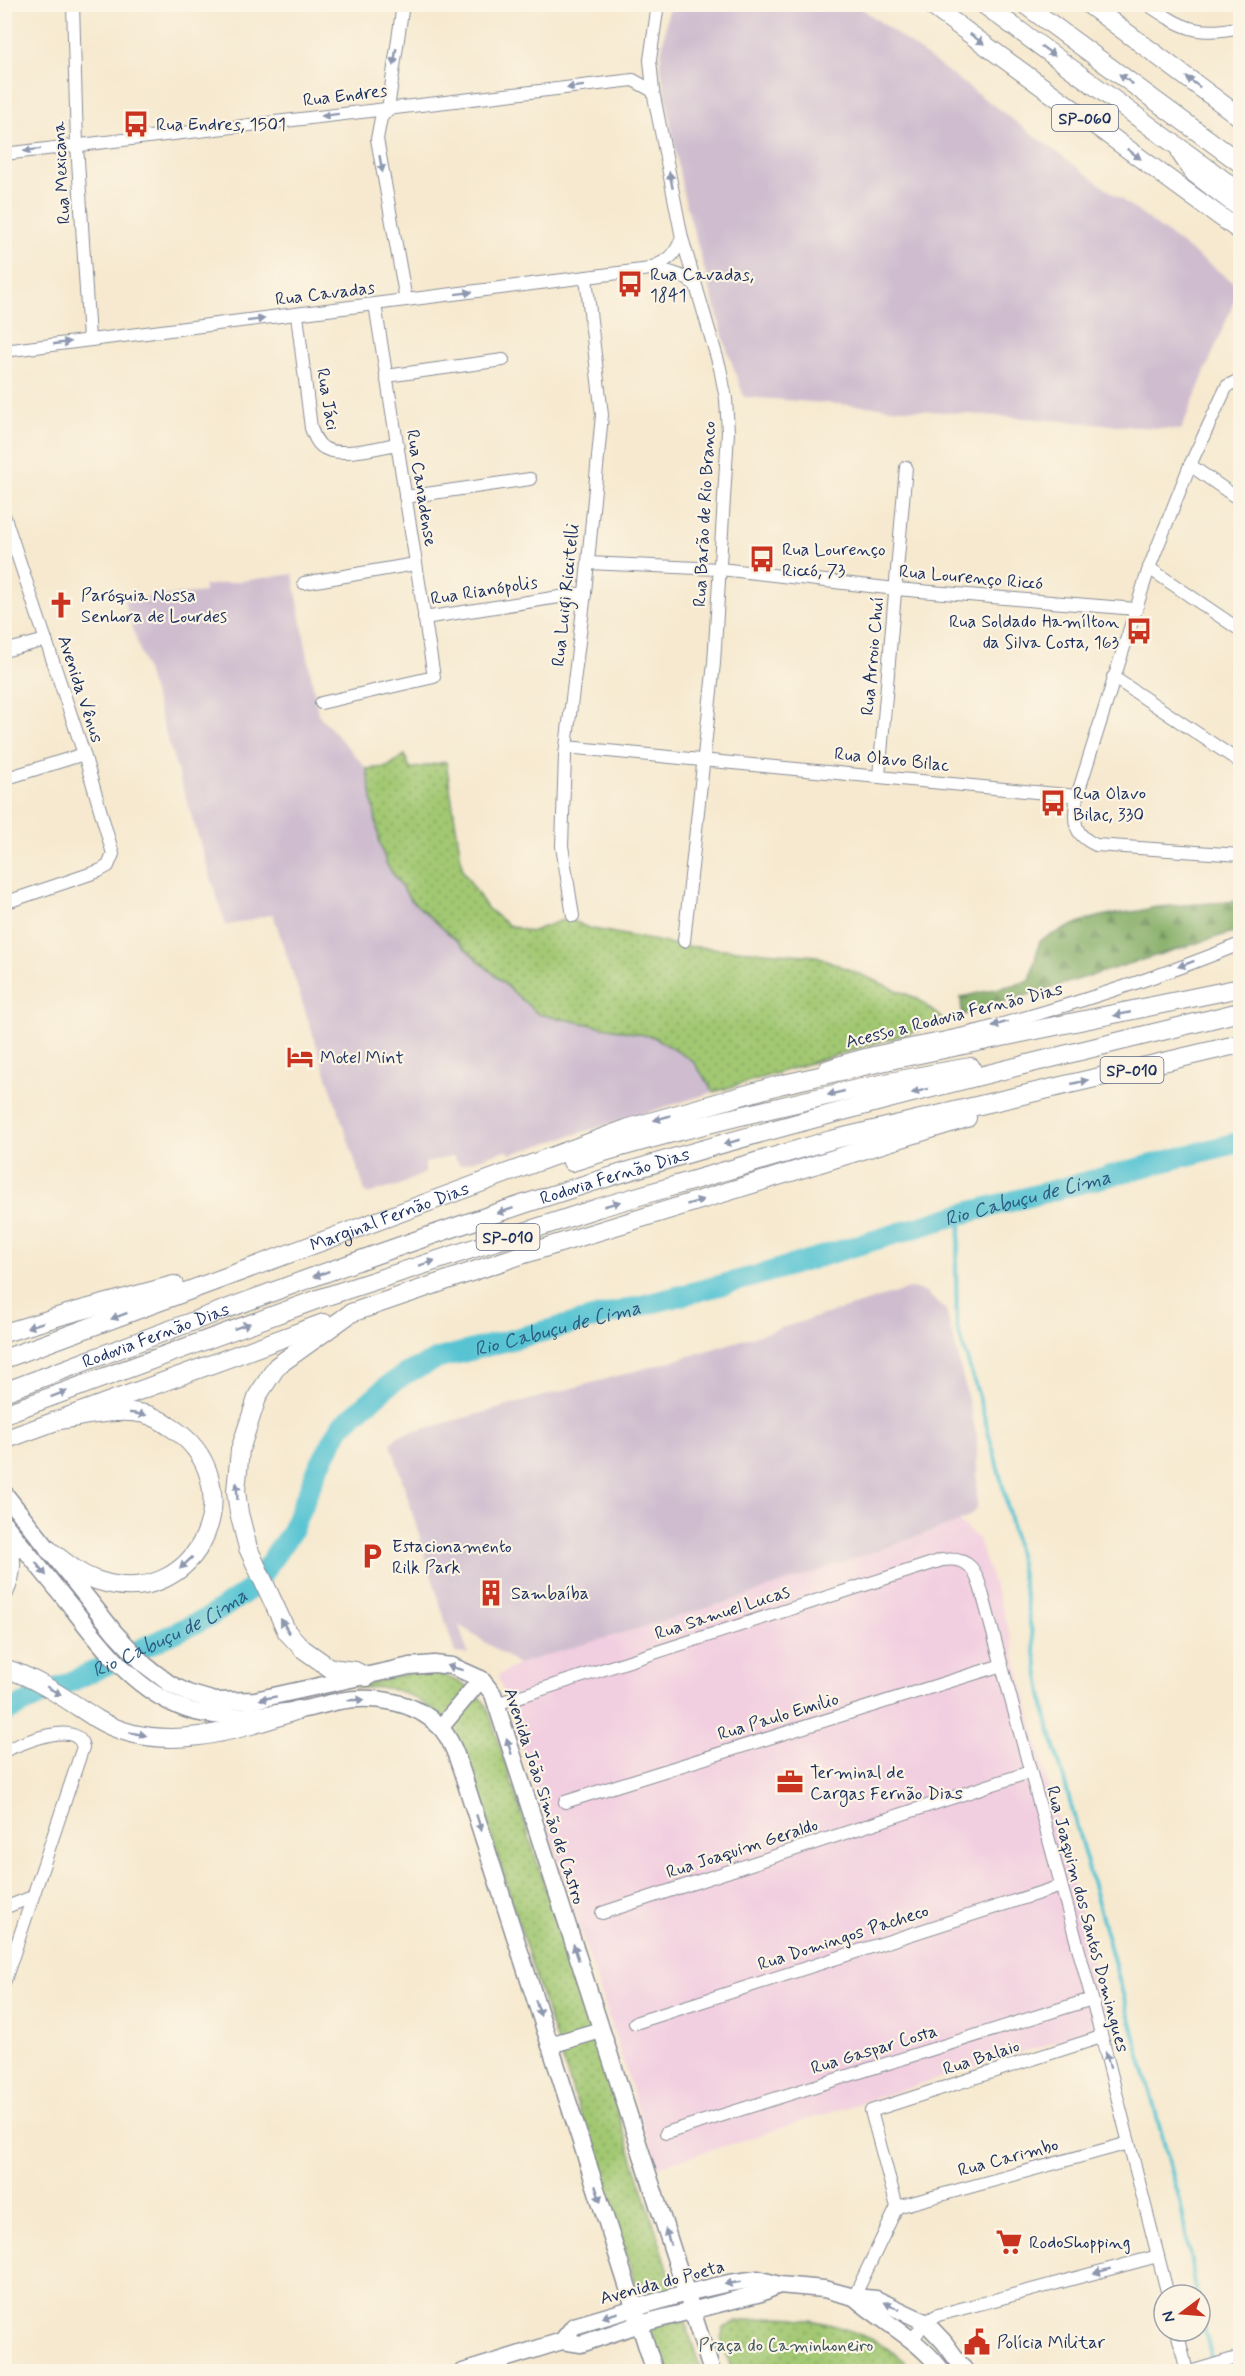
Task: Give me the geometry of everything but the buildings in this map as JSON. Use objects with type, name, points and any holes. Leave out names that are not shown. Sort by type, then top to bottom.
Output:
[{"type":"highway","name":"SP-060","points":[[929,4],[1240,231]]},
{"type":"highway","name":"SP-060","points":[[983,4],[1240,192]]},
{"type":"highway","name":"SP-060","points":[[1024,4],[1240,163]]},
{"type":"highway","points":[[1088,4],[1240,117]]},
{"type":"highway","points":[[1173,142],[1194,173],[1240,208]]},
{"type":"highway","name":"Marginal Fernão Dias","points":[[4,1359],[629,1128],[779,1085],[1240,988]]},
{"type":"highway","name":"Rodovia Fernão Dias","points":[[4,1392],[344,1265],[593,1182],[744,1138],[1017,1065],[1240,1012]]},
{"type":"highway","name":"Rodovia Fernão Dias","points":[[4,1414],[321,1298],[598,1208],[831,1140],[1240,1044]]},
{"type":"highway","points":[[523,1169],[560,1166],[636,1141],[899,1078],[1001,1062],[1017,1065]]},
{"type":"highway","points":[[4,1440],[351,1313],[518,1256],[980,1115],[1023,1095]]},
{"type":"highway","points":[[4,1333],[198,1279],[213,1281]]},
{"type":"highway","points":[[351,1313],[277,1366],[258,1395],[246,1427],[236,1472],[239,1513],[248,1548],[287,1632],[316,1660],[330,1668],[355,1671],[367,1677]]},
{"type":"highway","points":[[49,1550],[84,1575],[98,1581],[116,1586],[138,1586],[157,1582],[174,1574],[190,1561],[200,1547],[213,1513],[210,1478],[201,1458],[179,1432],[162,1421],[147,1415],[121,1412],[59,1420]]},
{"type":"highway","points":[[4,1533],[12,1562],[10,1577],[4,1593]]},
{"type":"highway","points":[[13,1671],[104,1722],[128,1732],[156,1737],[178,1737],[229,1731],[298,1710]]},
{"type":"main road","name":"Avenida João Simão de Castro","points":[[4,1493],[115,1633],[145,1665],[179,1689],[215,1701],[255,1700],[410,1666],[434,1664],[452,1666],[481,1679],[488,1685],[712,2372]]},
{"type":"main road","points":[[4,1523],[97,1639],[130,1675],[160,1698],[197,1713],[243,1715],[298,1710],[340,1701],[383,1701],[404,1704],[441,1727],[460,1766],[655,2372]]},
{"type":"main road","points":[[441,1727],[481,1679]]},
{"type":"main road","points":[[550,2045],[601,2030]]},
{"type":"main road","name":"Avenida do Poeta","points":[[562,2341],[574,2326],[686,2293],[758,2279],[779,2285],[824,2289],[854,2297],[876,2299],[925,2322],[944,2342],[966,2372]]},
{"type":"main road","name":"Avenida do Poeta","points":[[463,2372],[562,2341],[581,2344],[640,2324],[761,2293],[779,2285]]},
{"type":"main road","name":"Avenida do Poeta","points":[[854,2297],[871,2312],[913,2339],[930,2354],[943,2372]]},
{"type":"street","name":"Rua Mexicana","points":[[73,4],[77,144],[89,339]]},
{"type":"street","points":[[403,4],[388,109],[381,118],[377,139],[406,300]]},
{"type":"street","name":"Rua Barão de Rio Branco","points":[[658,4],[650,60],[653,91],[682,238],[694,284],[712,337],[726,399],[727,466],[720,569],[704,759],[684,941]]},
{"type":"street","points":[[1147,4],[1177,25],[1197,30],[1221,31],[1240,27]]},
{"type":"street","points":[[650,60],[633,80],[653,91]]},
{"type":"street","name":"Rua Endres","points":[[4,154],[633,80]]},
{"type":"street","name":"Rua Cavadas","points":[[4,351],[650,268],[667,261],[676,253],[682,238]]},
{"type":"street","name":"Rua Cavadas","points":[[650,268],[672,271],[694,284]]},
{"type":"street","name":"Rua Luigi Riccitelli","points":[[573,916],[562,846],[566,747],[585,593],[602,415],[586,278]]},
{"type":"street","name":"Rua Canadense","points":[[321,703],[434,677],[375,304]]},
{"type":"street","name":"Rua Jáci","points":[[297,315],[311,428],[317,441],[326,449],[339,452],[397,444]]},
{"type":"street","points":[[386,376],[503,360]]},
{"type":"street","points":[[1238,383],[1227,386],[1190,465],[1149,568],[1077,795],[1074,817],[1077,830],[1084,840],[1096,845],[1240,855]]},
{"type":"street","points":[[1190,465],[1240,500]]},
{"type":"street","name":"Rua Arroio Chuí","points":[[879,776],[906,467]]},
{"type":"street","points":[[405,497],[530,479]]},
{"type":"street","name":"Avenida Vênus","points":[[4,903],[99,872],[108,866],[113,854],[84,754],[5,515]]},
{"type":"street","name":"Rua Lourenço Riccó","points":[[588,563],[720,569],[896,589],[1136,609]]},
{"type":"street","points":[[304,583],[416,564]]},
{"type":"street","points":[[1149,568],[1240,630]]},
{"type":"street","name":"Rua Rianópolis","points":[[424,618],[585,593]]},
{"type":"street","points":[[4,651],[46,640]]},
{"type":"street","points":[[1113,677],[1240,762]]},
{"type":"street","name":"Rua Olavo Bilac","points":[[566,747],[1077,795]]},
{"type":"street","points":[[4,779],[84,754]]},
{"type":"street","name":"Acesso a Rodovia Fernão Dias","points":[[779,1085],[867,1053],[983,1029],[1066,1006],[1240,944]]},
{"type":"street","name":"Rua Joaquim dos Santos Domingues","points":[[960,1559],[976,1574],[1002,1665],[1092,1999],[1165,2283]]},
{"type":"street","name":"Rua Samuel Lucas","points":[[496,1704],[942,1560],[960,1559]]},
{"type":"street","name":"Rua Paulo Emilio","points":[[565,1802],[1002,1665]]},
{"type":"street","points":[[4,1751],[41,1737],[63,1734],[80,1738],[83,1747],[4,1983]]},
{"type":"street","name":"Rua Joaquim Geraldo","points":[[602,1913],[1030,1772]]},
{"type":"street","name":"Rua Domingos Pacheco","points":[[635,2024],[1061,1886]]},
{"type":"street","points":[[4,1908],[32,1897]]},
{"type":"street","name":"Rua Gaspar Costa","points":[[666,2133],[1092,1999]]},
{"type":"street","name":"Rua Balaio","points":[[897,2207],[872,2111],[1101,2037]]},
{"type":"street","name":"Rua Carimbo","points":[[897,2207],[1129,2143]]},
{"type":"street","points":[[854,2297],[897,2207]]},
{"type":"street","points":[[913,2339],[925,2322],[938,2314],[1158,2256]]},
{"type":"street","points":[[1181,2343],[1190,2371],[1240,2357]]},
{"type":"shaded area","points":[[669,5],[857,5],[1240,287],[1181,430],[744,397],[727,349],[683,193],[660,63]]},
{"type":"shaded area","points":[[293,574],[318,714],[367,769],[380,844],[387,865],[410,899],[538,1014],[654,1037],[693,1061],[714,1092],[511,1154],[506,1150],[460,1165],[453,1156],[425,1163],[425,1173],[397,1186],[366,1194],[273,914],[226,926],[124,600],[204,592],[204,586]]},
{"type":"shaded area","points":[[912,1288],[925,1292],[946,1310],[958,1357],[977,1438],[977,1508],[969,1516],[959,1522],[741,1598],[518,1664],[459,1625],[468,1654],[455,1653],[391,1443],[398,1436],[676,1360]]},
{"type":"shaded area","name":"Terminal de Cargas Fernão Dias","points":[[959,1522],[978,1539],[1007,1623],[1109,2025],[657,2167],[498,1676],[523,1661],[741,1598]]},
{"type":"green space","points":[[405,755],[410,769],[446,762],[463,871],[487,908],[508,925],[530,932],[568,918],[588,928],[683,946],[817,956],[918,999],[946,1022],[714,1092],[693,1061],[654,1037],[538,1014],[410,899],[387,865],[380,844],[367,769],[387,767]]},
{"type":"green space","points":[[1240,901],[1240,930],[962,1015],[961,997],[1030,981],[1040,940],[1083,921],[1156,907]]},
{"type":"green space","points":[[433,1672],[463,1684],[487,1706],[701,2371],[664,2371],[462,1743],[440,1717],[413,1697],[387,1688],[354,1688],[410,1673]]},
{"type":"green space","name":"Praça do Caminhoneiro","points":[[775,2317],[812,2321],[851,2331],[886,2348],[915,2371],[732,2371],[721,2337],[724,2328],[737,2322]]},
{"type":"waterway","name":"Rio Cabuçu de Cima","points":[[4,1713],[211,1616],[253,1587],[291,1532],[318,1468],[341,1426],[386,1387],[405,1374],[437,1359],[752,1277],[962,1214],[1240,1142]]},
{"type":"waterway","points":[[962,1214],[956,1266],[957,1327],[979,1397],[1003,1487],[1020,1564],[1045,1711],[1180,2201],[1195,2283]]},
{"type":"waterway","points":[[1208,2343],[1215,2372]]},
{"type":"place","name":"Rua Endres, 1501","points":[[136,124]]},
{"type":"place","name":"Rua Cavadas, 1841","points":[[630,284]]},
{"type":"place","name":"Rua Lourenço Riccó, 73","points":[[762,559]]},
{"type":"place","name":"Paróquia Nossa Senhora de Lourdes","points":[[61,605]]},
{"type":"place","name":"Rua Soldado Hamílton da Silva Costa, 163","points":[[1139,631]]},
{"type":"place","name":"Rua Olavo Bilac, 330","points":[[1053,803]]},
{"type":"place","name":"Motel Mint","points":[[300,1057]]},
{"type":"place","name":"Estacionamento Rilk Park","points":[[372,1556]]},
{"type":"place","name":"Sambaíba","points":[[491,1593]]},
{"type":"place","name":"Terminal de Cargas Fernão Dias","points":[[790,1782]]},
{"type":"place","name":"RodoShopping","points":[[1009,2242]]},
{"type":"place","name":"Polícia Militar","points":[[977,2342]]}]
